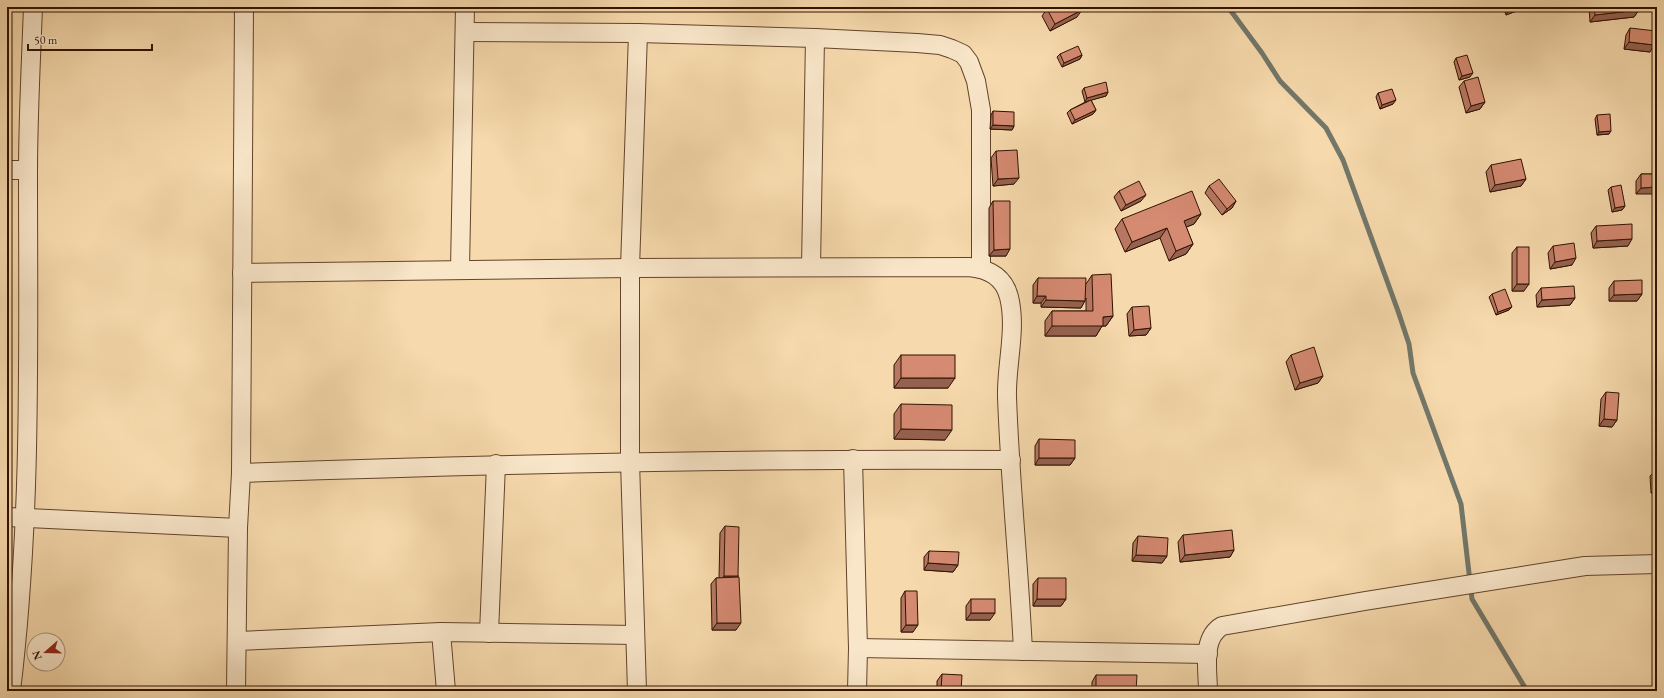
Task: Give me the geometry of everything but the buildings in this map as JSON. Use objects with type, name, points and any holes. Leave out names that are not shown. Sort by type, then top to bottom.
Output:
[{"type":"street","points":[[11,691],[19,614],[15,517],[28,438],[28,170],[33,7]]},
{"type":"street","points":[[236,691],[238,528],[241,473],[244,7]]},
{"type":"street","points":[[460,269],[465,7]]},
{"type":"street","points":[[465,32],[638,33],[815,38],[940,45],[963,54],[969,62],[976,81],[981,110],[981,268]]},
{"type":"street","points":[[638,33],[630,268],[630,461],[638,691]]},
{"type":"street","points":[[811,267],[815,38]]},
{"type":"street","points":[[7,170],[28,170]]},
{"type":"street","points":[[242,273],[460,269],[811,267],[981,268],[998,277],[1006,288],[1009,298],[1011,318],[1007,395],[1023,651]]},
{"type":"street","points":[[241,473],[630,461],[853,459],[1011,460]]},
{"type":"street","points":[[853,459],[858,648],[857,691]]},
{"type":"street","points":[[488,633],[496,464]]},
{"type":"street","points":[[15,517],[238,528]]},
{"type":"street","points":[[1208,691],[1208,654],[1210,638],[1213,633],[1222,626],[1585,566],[1657,564]]},
{"type":"street","points":[[237,642],[441,632],[635,635]]},
{"type":"street","points":[[441,632],[446,691]]},
{"type":"street","points":[[858,648],[1208,654]]},
{"type":"waterway","points":[[1228,7],[1262,53],[1280,81],[1326,128],[1343,160],[1398,311],[1409,344],[1413,373],[1461,504],[1472,599],[1527,691]]}]
